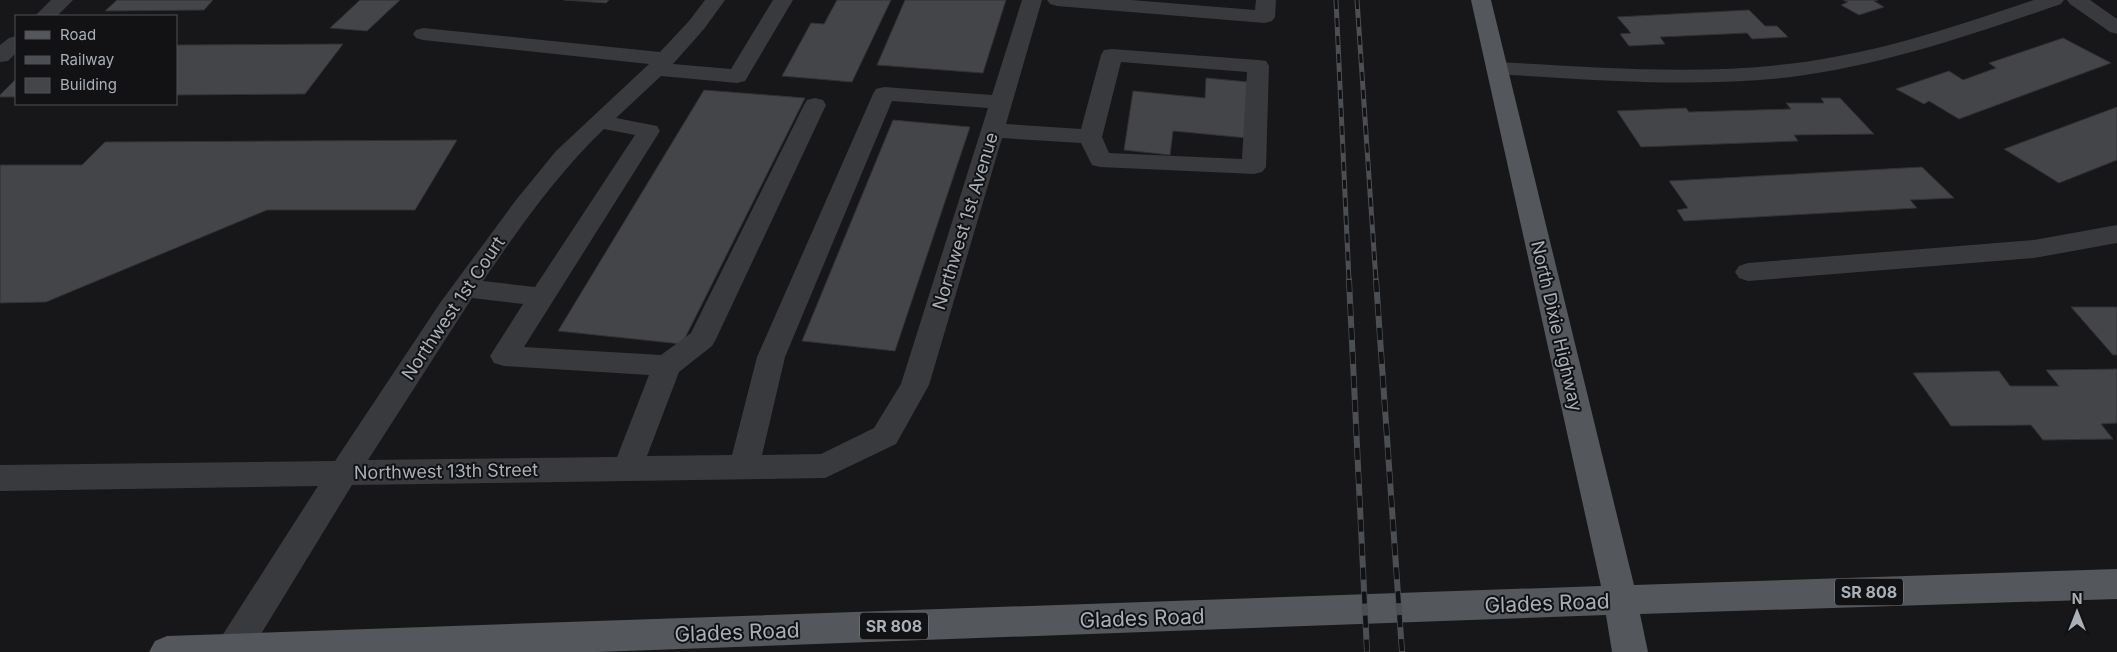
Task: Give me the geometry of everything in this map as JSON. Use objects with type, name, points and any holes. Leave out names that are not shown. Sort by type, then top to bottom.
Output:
[{"type":"main road","name":"North Dixie Highway","points":[[1481,0],[1621,601],[1630,652]]},
{"type":"main road","name":"Glades Road","points":[[167,652],[2117,584]]},
{"type":"street","points":[[46,15],[63,0]]},
{"type":"street","name":"Northwest 1st Court","points":[[232,650],[343,472],[465,288],[546,177],[599,121],[661,64],[694,30],[715,0]]},
{"type":"street","points":[[423,34],[661,64],[737,76],[783,0]]},
{"type":"street","name":"Northwest 1st Avenue","points":[[885,436],[915,385],[1032,0]]},
{"type":"street","points":[[1057,0],[1265,17],[1266,0]]},
{"type":"street","points":[[1497,68],[1681,76],[1789,70],[1838,63],[1906,48],[2054,0]]},
{"type":"street","points":[[2077,0],[2117,28]]},
{"type":"street","points":[[0,56],[15,43]]},
{"type":"street","points":[[1112,55],[1258,66],[1254,167],[1100,160],[1090,137],[1112,55]]},
{"type":"street","points":[[744,467],[771,357],[884,94],[1002,102]]},
{"type":"street","points":[[627,469],[667,366],[702,339],[815,105]]},
{"type":"street","points":[[599,121],[649,131],[504,356],[667,366]]},
{"type":"street","points":[[993,130],[1090,137]]},
{"type":"street","points":[[1748,272],[2034,249],[2110,236],[2117,233]]},
{"type":"street","points":[[465,288],[542,297]]},
{"type":"street","name":"Northwest 13th Street","points":[[0,478],[825,466],[885,436]]},
{"type":"building","points":[[117,0],[213,0],[204,10],[105,11]]},
{"type":"building","points":[[360,0],[400,0],[367,31],[330,28]]},
{"type":"building","points":[[564,0],[609,0],[606,3]]},
{"type":"building","points":[[837,0],[891,0],[852,82],[782,76],[811,23],[824,24]]},
{"type":"building","points":[[905,0],[1006,0],[983,73],[877,65]]},
{"type":"building","points":[[1843,0],[1878,0],[1874,1],[1884,7],[1859,15],[1841,5],[1848,2]]},
{"type":"building","points":[[1749,10],[1765,26],[1777,26],[1788,37],[1752,39],[1747,33],[1660,37],[1665,44],[1629,46],[1620,34],[1631,33],[1617,17]]},
{"type":"building","points":[[2063,38],[2111,63],[1959,119],[1929,101],[1924,104],[1896,89],[1949,71],[1963,80],[1996,68],[1989,63]]},
{"type":"building","points":[[343,44],[305,94],[178,95],[178,45]]},
{"type":"building","points":[[1206,78],[1249,82],[1247,138],[1173,131],[1170,155],[1124,150],[1133,91],[1205,98]]},
{"type":"building","points":[[15,80],[15,97],[0,97]]},
{"type":"building","points":[[704,90],[805,98],[682,344],[558,331]]},
{"type":"building","points":[[1821,98],[1840,98],[1874,134],[1794,135],[1798,141],[1641,147],[1617,111],[1686,108],[1689,112],[1791,109],[1786,103],[1824,103]]},
{"type":"building","points":[[2117,107],[2117,160],[2059,183],[2004,149]]},
{"type":"building","points":[[893,120],[970,127],[895,351],[802,341]]},
{"type":"building","points":[[457,140],[415,210],[267,210],[46,302],[0,303],[0,165],[82,165],[105,142]]},
{"type":"building","points":[[1922,167],[1954,198],[1910,200],[1917,208],[1684,221],[1677,210],[1688,208],[1669,181]]},
{"type":"building","points":[[2071,307],[2117,307],[2117,355],[2113,355]]},
{"type":"building","points":[[2117,369],[2117,423],[2101,424],[2113,439],[2043,440],[2031,425],[1951,426],[1913,373],[1999,371],[2010,386],[2059,386],[2046,370]]},
{"type":"railway","points":[[1336,0],[1349,281]]},
{"type":"railway","points":[[1357,0],[1376,281]]},
{"type":"railway","points":[[1349,280],[1367,652]]},
{"type":"railway","points":[[1376,280],[1402,652]]}]
